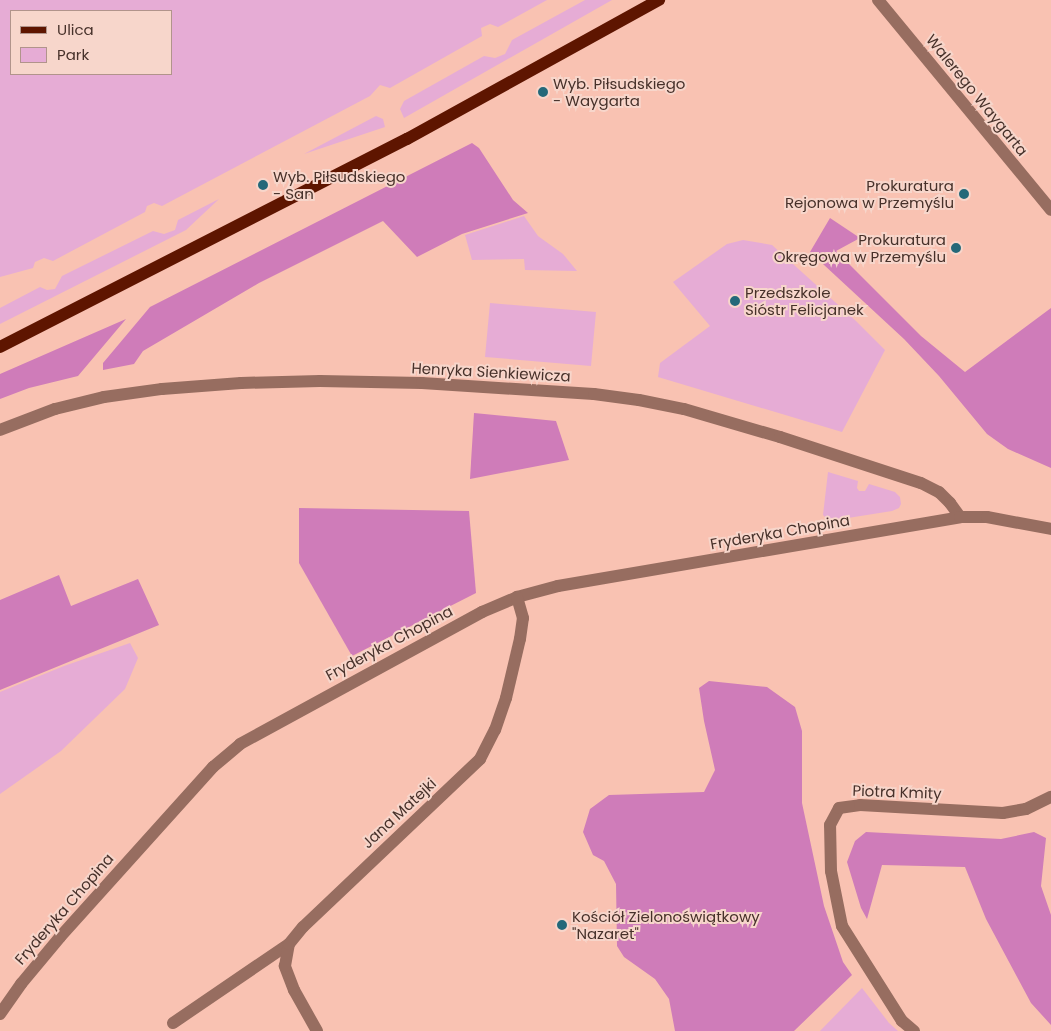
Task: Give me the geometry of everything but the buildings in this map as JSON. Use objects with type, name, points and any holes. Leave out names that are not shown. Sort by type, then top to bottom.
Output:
[{"type":"main road","points":[[0,346],[407,140],[659,0]]},
{"type":"street","name":"Walerego Waygarta","points":[[878,0],[1051,210]]},
{"type":"street","name":"Henryka Sienkiewicza","points":[[0,430],[55,409],[104,397],[162,389],[241,383],[320,381],[422,383],[594,394],[684,409],[780,437],[921,483],[939,492],[960,517]]},
{"type":"street","name":"Fryderyka Chopina","points":[[0,1014],[21,984],[60,937],[213,767],[240,744],[419,644],[482,612],[518,597],[558,586],[917,526],[960,517],[987,517],[1051,529]]},
{"type":"street","name":"Jana Matejki","points":[[289,944],[303,926],[480,759],[495,730],[503,706],[520,639],[522,618],[518,597]]},
{"type":"street","name":"Piotra Kmity","points":[[914,1031],[902,1021],[842,926],[831,871],[830,853],[830,825],[839,808],[860,805],[1003,813],[1026,809],[1051,797]]},
{"type":"street","points":[[173,1023],[289,944]]},
{"type":"street","points":[[289,944],[285,966],[294,990],[317,1031]]},
{"type":"green space","points":[[0,0],[547,0],[498,27],[490,24],[481,28],[482,36],[390,88],[380,85],[370,96],[162,206],[154,203],[147,206],[145,212],[53,261],[44,258],[35,262],[33,268],[0,277]]},
{"type":"green space","points":[[585,0],[612,0],[404,118],[400,109],[404,101],[484,56],[495,58],[505,54],[512,40]]},
{"type":"green space","points":[[376,116],[383,119],[385,127],[304,154]]},
{"type":"green space","points":[[219,199],[186,230],[0,324],[0,308],[40,287],[47,290],[55,289],[62,276],[153,231],[164,234],[175,230],[178,220]]},
{"type":"green space","points":[[524,216],[538,236],[563,254],[577,271],[525,270],[524,259],[472,260],[465,235]]},
{"type":"green space","points":[[743,240],[772,245],[856,321],[885,350],[842,432],[658,377],[660,363],[710,326],[673,282],[727,244]]},
{"type":"green space","points":[[490,303],[596,312],[591,366],[485,357]]},
{"type":"green space","points":[[828,472],[858,481],[857,488],[859,491],[865,491],[869,484],[895,492],[900,497],[901,504],[899,508],[892,511],[829,521],[823,515]]},
{"type":"green space","points":[[130,643],[138,658],[125,689],[61,751],[0,794],[0,692],[64,666]]},
{"type":"green space","points":[[862,988],[889,1023],[898,1031],[820,1031]]},
{"type":"shaded area","points":[[472,143],[479,148],[513,200],[528,213],[462,234],[417,257],[383,221],[259,283],[143,351],[134,364],[103,370],[103,363],[150,307]]},
{"type":"shaded area","points":[[830,218],[860,238],[836,251],[921,336],[965,372],[1051,308],[1051,468],[1008,449],[987,434],[939,376],[904,339],[810,252]]},
{"type":"shaded area","points":[[126,319],[78,376],[29,388],[0,399],[0,374]]},
{"type":"shaded area","points":[[474,413],[556,421],[569,460],[470,479]]},
{"type":"shaded area","points":[[299,508],[469,511],[476,593],[352,656],[299,563]]},
{"type":"shaded area","points":[[59,575],[71,606],[138,579],[159,625],[0,690],[0,600]]},
{"type":"shaded area","points":[[709,681],[767,687],[795,707],[802,731],[802,803],[824,906],[843,962],[852,975],[794,1031],[675,1031],[669,999],[655,979],[624,957],[617,946],[616,884],[604,861],[593,855],[583,832],[590,809],[609,795],[704,792],[715,770],[699,688]]},
{"type":"shaded area","points":[[866,832],[1001,839],[1034,832],[1046,838],[1041,886],[1051,915],[1051,1025],[1031,1003],[986,919],[965,867],[882,865],[867,919],[861,908],[847,862],[855,841]]},
{"type":"place","name":"Wyb. Piłsudskiego - Waygarta","points":[[543,92]]},
{"type":"place","name":"Wyb. Piłsudskiego - San","points":[[263,185]]},
{"type":"place","name":"Prokuratura Rejonowa w Przemyślu","points":[[964,194]]},
{"type":"place","name":"Prokuratura Okręgowa w Przemyślu","points":[[956,248]]},
{"type":"place","name":"Przedszkole Sióstr Felicjanek","points":[[735,301]]},
{"type":"place","name":"Kościół Zielonoświątkowy \"Nazaret\"","points":[[562,925]]}]
